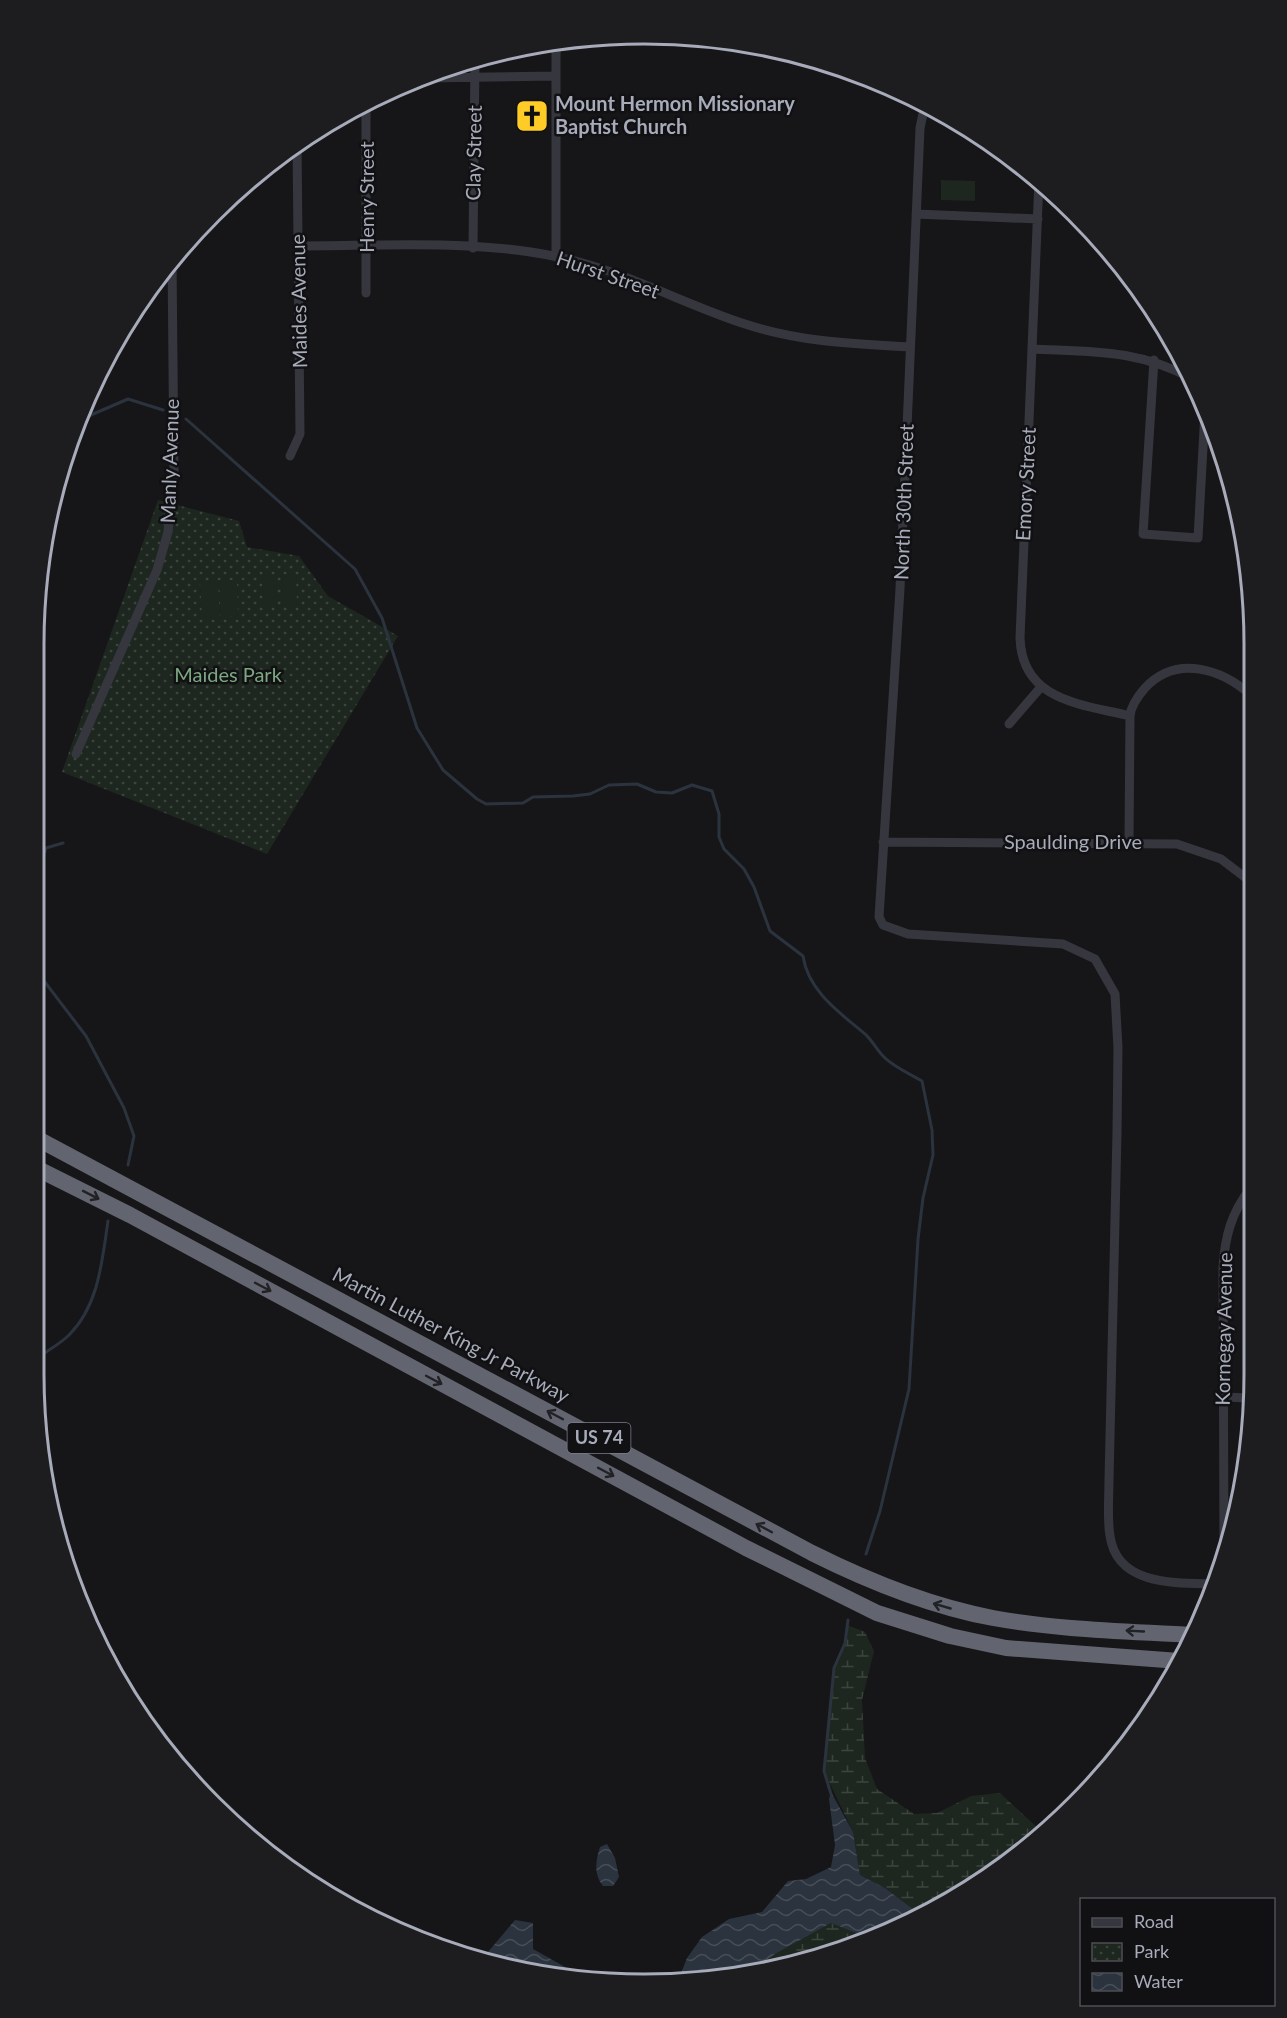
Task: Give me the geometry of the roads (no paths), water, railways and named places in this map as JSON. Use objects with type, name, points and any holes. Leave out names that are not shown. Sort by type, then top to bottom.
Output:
[{"type":"highway","name":"Martin Luther King Jr Parkway","points":[[44,1142],[802,1548],[868,1579],[924,1601],[993,1618],[1064,1627],[1184,1634]]},
{"type":"highway","name":"US 74","points":[[44,1172],[130,1215],[746,1548],[877,1613],[950,1636],[1006,1648],[1171,1660]]},
{"type":"street","points":[[556,50],[556,257]]},
{"type":"street","name":"Clay Street","points":[[473,248],[475,68]]},
{"type":"street","points":[[444,78],[556,76]]},
{"type":"street","name":"Henry Street","points":[[366,112],[366,293]]},
{"type":"street","name":"North 30th Street","points":[[923,113],[920,128],[900,589],[879,917],[884,926],[908,934],[1063,944],[1095,959],[1115,994],[1118,1122],[1109,1471],[1110,1537],[1117,1555],[1133,1573],[1164,1582],[1206,1584]]},
{"type":"street","name":"Maides Avenue","points":[[290,456],[300,434],[297,154]]},
{"type":"street","name":"Emory Street","points":[[1039,192],[1021,656],[1027,671],[1041,687],[1066,700],[1130,716]]},
{"type":"street","points":[[916,214],[1038,219]]},
{"type":"street","name":"Hurst Street","points":[[298,246],[473,248],[523,251],[595,266],[716,314],[777,334],[839,344],[910,347]]},
{"type":"street","name":"Manly Avenue","points":[[76,754],[157,570],[170,521],[174,472],[172,272]]},
{"type":"street","points":[[1032,349],[1124,354],[1154,360],[1179,372]]},
{"type":"street","points":[[1154,360],[1143,534],[1198,538],[1204,430]]},
{"type":"street","points":[[1130,842],[1130,716],[1135,702],[1147,686],[1172,670],[1193,668],[1214,672],[1235,682],[1244,689]]},
{"type":"street","points":[[1009,724],[1041,687]]},
{"type":"street","name":"Spaulding Drive","points":[[883,842],[1177,844],[1198,849],[1234,867],[1244,876]]},
{"type":"street","name":"Kornegay Avenue","points":[[1224,1526],[1224,1244],[1236,1209],[1244,1198]]},
{"type":"street","points":[[1223,1396],[1243,1398]]},
{"type":"water","points":[[831,1792],[853,1832],[860,1875],[885,1888],[914,1910],[859,1934],[831,1923],[775,1954],[766,1962],[681,1973],[687,1958],[702,1937],[729,1919],[762,1912],[788,1881],[806,1879],[831,1867],[835,1845],[829,1799]]},
{"type":"water","points":[[607,1844],[615,1858],[619,1877],[613,1886],[603,1886],[597,1871],[600,1847]]},
{"type":"water","points":[[515,1920],[533,1923],[533,1949],[567,1969],[526,1963],[487,1954]]},
{"type":"waterway","points":[[88,416],[128,399],[163,410]]},
{"type":"waterway","points":[[186,419],[355,569],[382,618],[417,728],[443,770],[486,804],[523,803],[533,797],[590,794],[609,785],[637,784],[656,792],[672,793],[692,785],[712,791],[719,814],[719,837],[724,849],[744,869],[754,887],[770,931],[803,956],[811,980],[826,1000],[867,1036],[887,1060],[922,1081],[932,1130],[933,1155],[923,1198],[918,1239],[909,1389],[880,1511],[866,1554]]},
{"type":"waterway","points":[[44,854],[46,848],[63,843]]},
{"type":"waterway","points":[[44,981],[86,1036],[124,1108],[134,1136],[128,1165]]},
{"type":"waterway","points":[[44,1354],[69,1335],[87,1310],[98,1282],[108,1221]]},
{"type":"waterway","points":[[831,1794],[824,1771],[834,1668],[845,1643],[848,1620]]},
{"type":"place","name":"Mount Hermon Missionary Baptist Church","points":[[532,116]]},
{"type":"park label","name":"Maides Park","points":[[228,675]]}]
